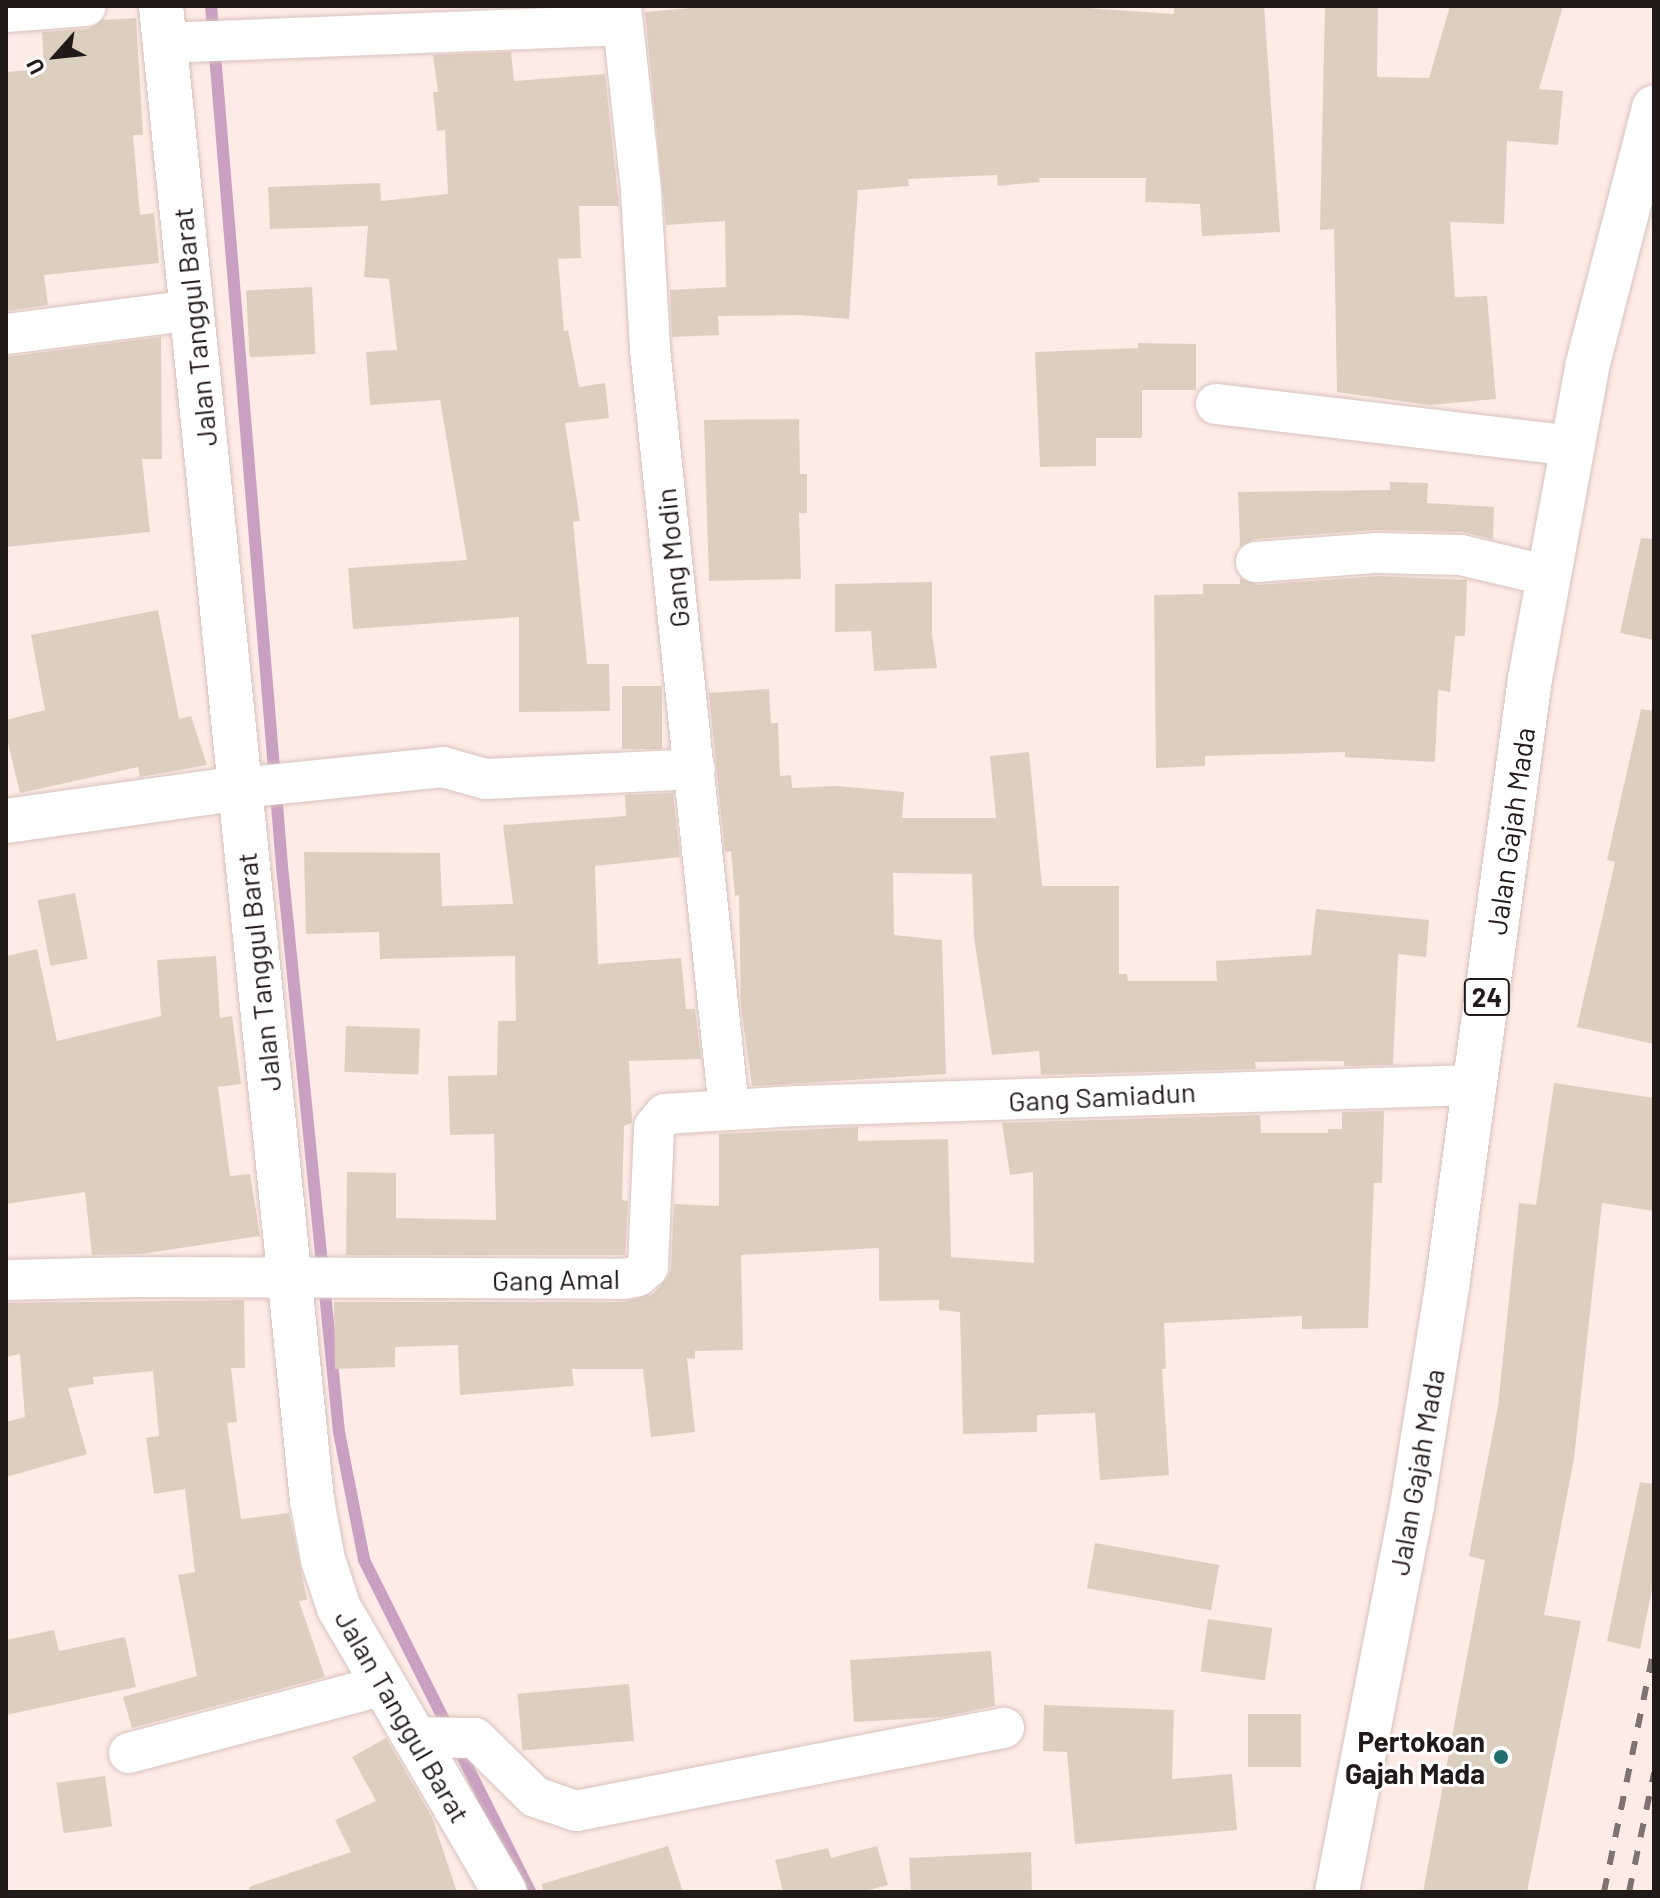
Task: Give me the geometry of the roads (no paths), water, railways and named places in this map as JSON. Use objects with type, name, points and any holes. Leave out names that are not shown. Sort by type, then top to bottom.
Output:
[{"type":"main road","name":"Jalan Tanggul Barat","points":[[171,31],[193,310],[240,788],[309,1278],[312,1500],[323,1560],[339,1608],[384,1685],[423,1737],[505,1892]]},
{"type":"main road","name":"Jalan Gajah Mada","points":[[1337,1892],[1412,1506],[1475,1085],[1530,679],[1587,367],[1654,107]]},
{"type":"main road","points":[[6,821],[240,788]]},
{"type":"street","points":[[6,12],[86,6]]},
{"type":"street","points":[[171,31],[241,41],[622,16]]},
{"type":"street","name":"Gang Modin","points":[[622,16],[641,191],[650,349],[729,1110]]},
{"type":"street","points":[[6,334],[193,310]]},
{"type":"street","points":[[1216,404],[1572,446]]},
{"type":"street","points":[[1256,562],[1377,553],[1461,555],[1549,576]]},
{"type":"street","points":[[240,788],[443,767],[485,779],[695,769]]},
{"type":"street","name":"Gang Samiadun","points":[[729,1110],[1475,1085]]},
{"type":"street","name":"Gang Amal","points":[[6,1280],[609,1279],[638,1276],[648,1267],[654,1127],[658,1119],[665,1114],[729,1110]]},
{"type":"street","points":[[129,1753],[384,1685]]},
{"type":"street","points":[[423,1737],[475,1738],[535,1797],[576,1811],[1004,1728]]},
{"type":"waterway","points":[[211,6],[282,866],[339,1432],[364,1560],[530,1892]]},
{"type":"railway","points":[[1604,1892],[1654,1649]]},
{"type":"railway","points":[[1629,1892],[1654,1773]]},
{"type":"place","name":"Pertokoan Gajah Mada","points":[[1501,1757]]}]
